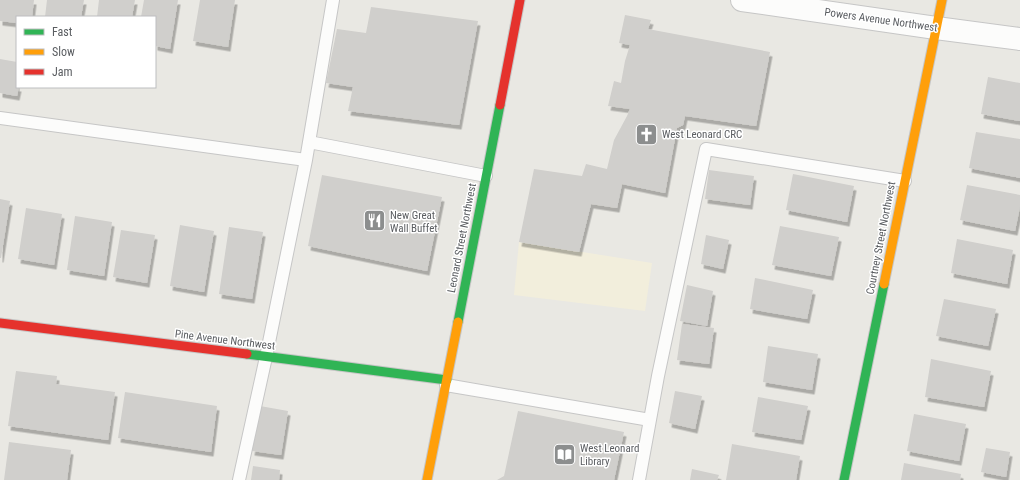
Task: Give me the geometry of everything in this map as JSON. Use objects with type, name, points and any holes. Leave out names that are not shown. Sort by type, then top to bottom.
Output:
[{"type":"street","name":"Leonard Street Northwest","points":[[427,480],[520,0]]},
{"type":"street","name":"Powers Avenue Northwest","points":[[742,0],[1020,39]]},
{"type":"street","name":"Courtney Street Northwest","points":[[844,480],[942,0]]},
{"type":"street","name":"Pine Avenue Northwest","points":[[0,323],[447,382]]},
{"type":"lane","points":[[239,480],[266,357],[306,160],[333,0]]},
{"type":"lane","points":[[0,118],[306,160]]},
{"type":"lane","points":[[309,142],[486,176]]},
{"type":"lane","points":[[639,480],[659,368],[706,149],[905,181]]},
{"type":"lane","points":[[447,382],[650,420]]},
{"type":"shaded area","points":[[519,242],[652,263],[645,311],[514,295]]},
{"type":"building","points":[[0,0],[34,0],[32,16],[16,16],[16,23],[0,21]]},
{"type":"building","points":[[47,0],[84,0],[81,16],[45,16]]},
{"type":"building","points":[[99,0],[135,0],[132,16],[97,16]]},
{"type":"building","points":[[144,0],[178,0],[170,49],[156,46],[156,16],[141,16]]},
{"type":"building","points":[[200,0],[235,0],[228,47],[193,41]]},
{"type":"building","points":[[371,7],[478,21],[459,125],[348,111],[353,87],[326,83],[337,29],[366,33]]},
{"type":"building","name":"West Leonard CRC","points":[[625,15],[651,20],[648,29],[770,52],[756,126],[685,116],[683,125],[677,128],[665,193],[622,184],[617,208],[591,204],[579,252],[519,242],[534,169],[582,176],[586,164],[607,169],[614,140],[630,109],[608,106],[614,81],[621,83],[630,45],[619,43]]},
{"type":"building","points":[[0,59],[16,62],[16,88],[19,88],[17,96],[0,93]]},
{"type":"building","points":[[988,77],[1020,83],[1020,121],[981,114]]},
{"type":"building","points":[[976,132],[1020,139],[1020,178],[969,168]]},
{"type":"building","points":[[709,170],[754,176],[750,205],[705,199]]},
{"type":"building","points":[[793,174],[854,186],[847,222],[786,210]]},
{"type":"building","name":"New Great Wall Buffet","points":[[322,175],[442,197],[427,271],[308,246]]},
{"type":"building","points":[[967,185],[1020,195],[1020,207],[1015,231],[960,220]]},
{"type":"building","points":[[0,199],[10,201],[1,258],[0,258]]},
{"type":"building","points":[[26,208],[62,214],[54,265],[18,259]]},
{"type":"building","points":[[75,216],[112,222],[104,276],[67,270]]},
{"type":"building","points":[[180,225],[214,231],[204,292],[170,286]]},
{"type":"building","points":[[780,226],[839,237],[831,276],[772,265]]},
{"type":"building","points":[[229,227],[263,232],[252,299],[219,294]]},
{"type":"building","points":[[121,230],[155,235],[147,283],[113,277]]},
{"type":"building","points":[[706,235],[729,240],[723,269],[701,264]]},
{"type":"building","points":[[957,239],[1013,250],[1007,284],[951,273]]},
{"type":"building","points":[[755,278],[813,290],[807,319],[750,309]]},
{"type":"building","points":[[687,285],[713,291],[707,326],[680,321]]},
{"type":"building","points":[[944,299],[996,309],[988,346],[936,336]]},
{"type":"building","points":[[682,324],[714,328],[709,364],[677,360]]},
{"type":"building","points":[[768,346],[818,354],[812,390],[763,382]]},
{"type":"building","points":[[931,359],[991,371],[984,407],[925,397]]},
{"type":"building","points":[[16,371],[57,376],[56,384],[115,392],[108,440],[8,426]]},
{"type":"building","points":[[675,391],[702,396],[695,429],[669,423]]},
{"type":"building","points":[[125,392],[217,406],[211,452],[118,438]]},
{"type":"building","points":[[758,397],[808,406],[801,440],[752,432]]},
{"type":"building","points":[[260,406],[288,411],[281,455],[252,451]]},
{"type":"building","name":"West Leonard Library","points":[[518,411],[624,432],[614,480],[497,480],[504,476]]},
{"type":"building","points":[[914,414],[966,424],[959,461],[907,451]]},
{"type":"building","points":[[9,442],[71,450],[67,480],[4,480]]},
{"type":"building","points":[[732,444],[800,456],[796,480],[726,480]]},
{"type":"building","points":[[986,448],[1010,452],[1006,477],[981,472]]},
{"type":"building","points":[[904,463],[961,474],[960,480],[901,480]]},
{"type":"building","points":[[253,466],[280,470],[279,480],[251,480]]},
{"type":"building","points":[[692,469],[719,475],[717,480],[690,480]]},
{"type":"traffic: fast","points":[[458,322],[500,105]]},
{"type":"traffic: fast","points":[[844,480],[884,284]]},
{"type":"traffic: fast","points":[[247,354],[447,380]]},
{"type":"traffic: slow","points":[[884,284],[942,0]]},
{"type":"traffic: slow","points":[[427,480],[458,322]]},
{"type":"traffic: jam","points":[[500,105],[520,0]]},
{"type":"traffic: jam","points":[[0,323],[247,354]]},
{"type":"place","name":"West Leonard CRC","points":[[647,134]]},
{"type":"place","name":"New Great Wall Buffet","points":[[375,221]]},
{"type":"place","name":"West Leonard Library","points":[[564,454]]}]
